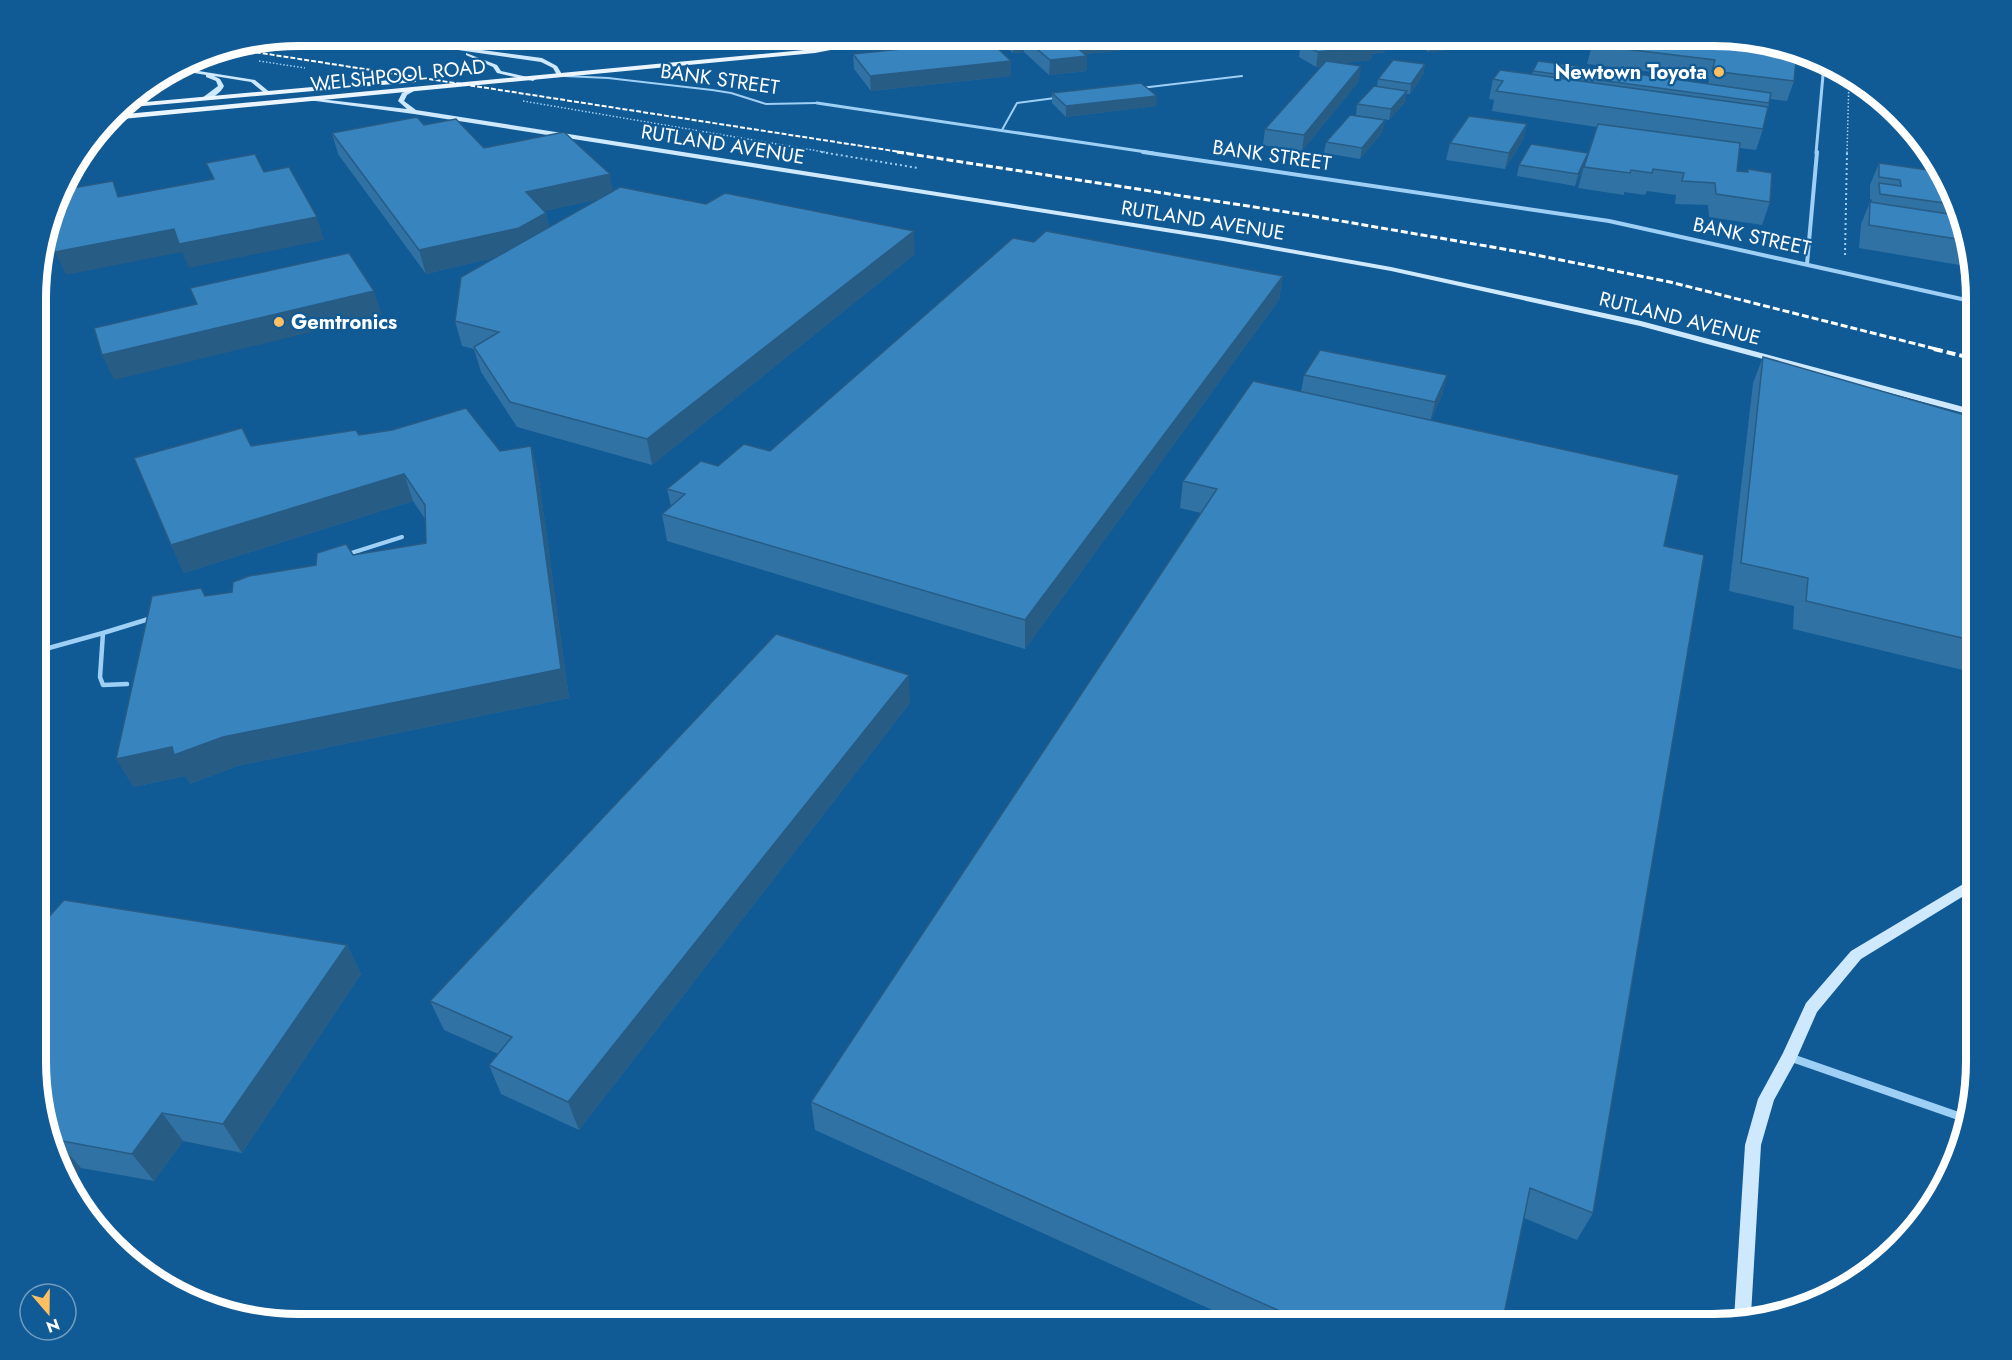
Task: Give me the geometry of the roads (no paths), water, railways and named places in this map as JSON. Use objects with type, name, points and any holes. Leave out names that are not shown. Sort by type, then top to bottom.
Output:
[{"type":"main road","name":"WELSHPOOL ROAD","points":[[125,117],[533,79],[815,51],[843,46]]},
{"type":"main road","name":"WELSHPOOL ROAD","points":[[464,75],[737,49]]},
{"type":"main road","name":"WELSHPOOL ROAD","points":[[139,105],[418,79]]},
{"type":"street","points":[[429,46],[542,60],[555,67],[560,76]]},
{"type":"street","points":[[461,51],[495,66],[499,72],[533,79]]},
{"type":"street","points":[[192,71],[253,81],[269,94]]},
{"type":"street","points":[[201,73],[221,82],[219,90],[204,99]]},
{"type":"street","points":[[1806,264],[1823,73]]},
{"type":"street","points":[[411,91],[404,94],[401,101],[414,112]]},
{"type":"street","name":"RUTLAND AVENUE","points":[[311,100],[414,112],[1222,239],[1391,269],[1641,324],[1966,410]]},
{"type":"street","name":"BANK STREET","points":[[817,103],[1551,211],[1651,230],[1966,301]]},
{"type":"street","points":[[1742,1311],[1753,1145],[1766,1099],[1789,1057],[1810,1008],[1856,955],[1966,888]]},
{"type":"street","points":[[1789,1057],[1959,1116]]},
{"type":"lane","name":"BANK STREET","points":[[560,76],[608,78],[712,90],[731,93],[766,104],[817,103]]},
{"type":"lane","points":[[1136,89],[1242,76]]},
{"type":"lane","points":[[1002,130],[1017,103],[1065,97]]},
{"type":"lane","points":[[335,558],[402,537]]},
{"type":"lane","points":[[46,649],[158,616]]},
{"type":"lane","points":[[103,633],[100,677],[103,685],[127,684]]},
{"type":"railway","points":[[249,51],[907,153]]},
{"type":"railway","points":[[897,152],[1306,215],[1521,252],[1670,282],[1940,350]]},
{"type":"railway","points":[[1934,349],[1966,357]]},
{"type":"place","name":"Newtown Toyota","points":[[1719,72]]},
{"type":"place","name":"Gemtronics","points":[[279,322]]}]
